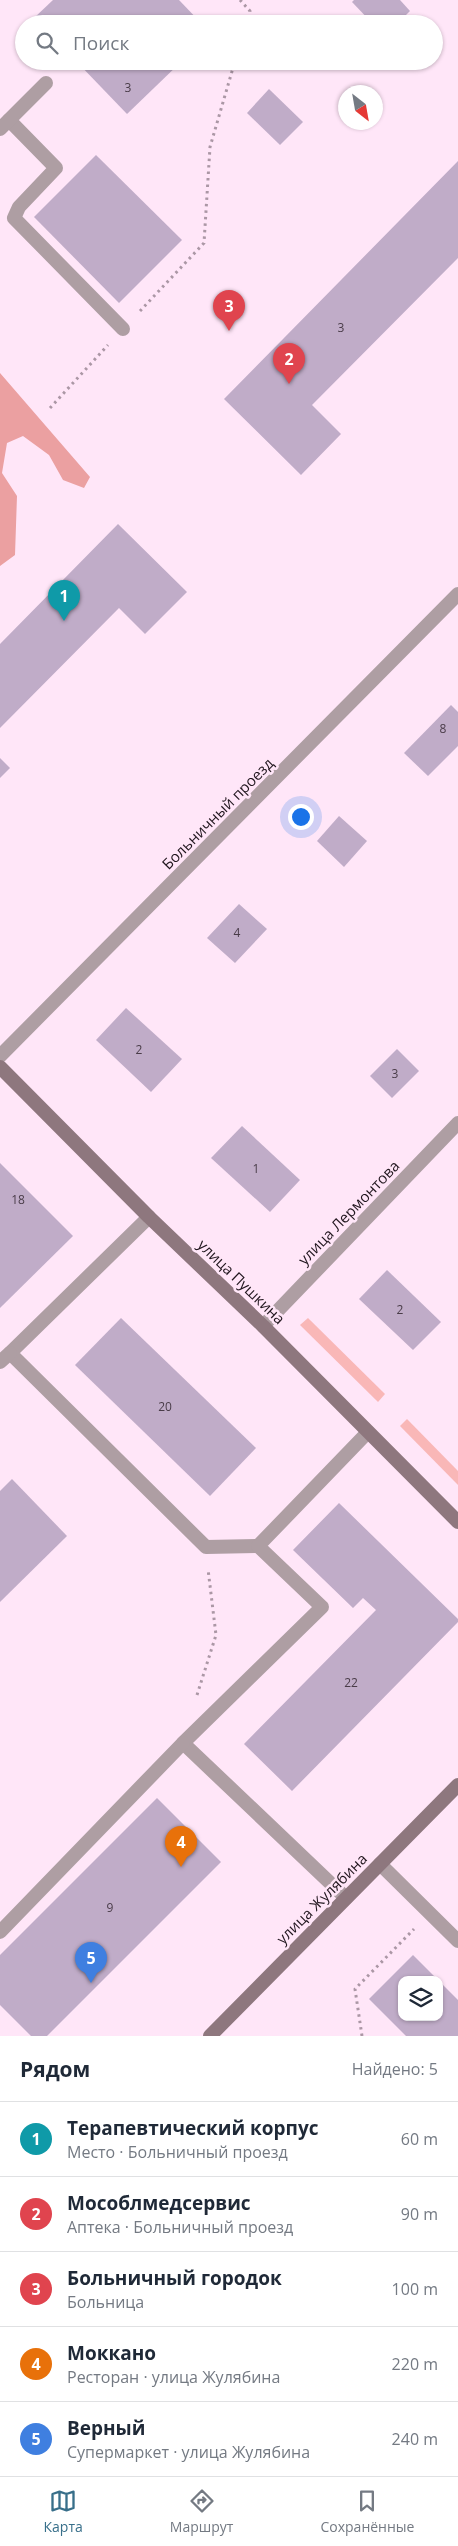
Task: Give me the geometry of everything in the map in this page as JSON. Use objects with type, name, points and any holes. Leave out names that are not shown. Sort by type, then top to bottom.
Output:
[{"type":"main road","name":"улица Пушкина","points":[[0,1067],[149,1217],[263,1326],[458,1522]]},
{"type":"main road","name":"улица Жулябина","points":[[210,2036],[458,1785]]},
{"type":"street","points":[[46,83],[4,124],[56,168],[19,208],[14,218],[123,328]]},
{"type":"street","name":"Больничный проезд","points":[[0,1056],[458,594]]},
{"type":"street","name":"улица Лермонтова","points":[[263,1326],[458,1123]]},
{"type":"street","points":[[0,1932],[183,1743],[322,1607],[258,1546],[206,1547],[5,1357],[149,1217]]},
{"type":"street","points":[[258,1546],[368,1432]]},
{"type":"street","points":[[183,1743],[346,1898]]},
{"type":"street","points":[[380,1864],[458,1941]]},
{"type":"path","points":[[240,0],[250,11],[249,15]]},
{"type":"path","points":[[50,408],[204,243],[210,147],[233,70]]},
{"type":"path","points":[[196,1698],[216,1635],[206,1547]]},
{"type":"path","points":[[362,2036],[354,1989],[429,1913]]},
{"type":"shaded area","points":[[0,373],[90,477],[84,488],[63,480],[49,455],[23,436],[7,443],[2,473],[17,496],[15,555],[0,566]]},
{"type":"shaded area","points":[[308,1318],[385,1394],[378,1402],[300,1325]]},
{"type":"shaded area","points":[[407,1419],[458,1471],[458,1485],[400,1426]]},
{"type":"building","points":[[53,0],[179,0],[193,15],[37,15]]},
{"type":"building","points":[[354,0],[400,0],[410,11],[406,15],[364,15],[352,2]]},
{"type":"building","points":[[85,70],[173,70],[127,114]]},
{"type":"building","points":[[269,89],[303,122],[280,145],[247,113]]},
{"type":"building","points":[[96,155],[182,240],[119,303],[34,217]]},
{"type":"building","points":[[458,161],[458,258],[312,405],[341,434],[301,475],[224,399]]},
{"type":"building","points":[[118,524],[187,592],[145,634],[119,608],[0,728],[0,644]]},
{"type":"building","points":[[451,705],[458,712],[458,746],[428,776],[404,753]]},
{"type":"building","points":[[0,758],[10,768],[0,778]]},
{"type":"building","points":[[339,816],[367,841],[344,867],[317,841]]},
{"type":"building","points":[[239,904],[267,929],[235,963],[207,938]]},
{"type":"building","points":[[126,1008],[182,1059],[151,1092],[96,1040]]},
{"type":"building","points":[[397,1049],[419,1071],[392,1098],[370,1076]]},
{"type":"building","points":[[242,1126],[300,1180],[270,1212],[211,1158]]},
{"type":"building","points":[[0,1163],[73,1236],[0,1308]]},
{"type":"building","points":[[387,1270],[441,1322],[413,1350],[359,1299]]},
{"type":"building","points":[[121,1318],[256,1448],[210,1496],[75,1365]]},
{"type":"building","points":[[12,1479],[67,1536],[0,1602],[0,1491]]},
{"type":"building","points":[[339,1503],[458,1619],[458,1622],[292,1791],[244,1744],[376,1610],[363,1598],[353,1608],[293,1550]]},
{"type":"building","points":[[157,1798],[221,1862],[47,2036],[31,2036],[0,2005],[0,1955]]},
{"type":"building","points":[[413,1955],[434,1976],[398,1976],[398,2021],[443,2021],[443,1985],[458,2000],[458,2036],[406,2036],[369,1999]]},
{"type":"place","name":"Больничный городок","points":[[229,331]]},
{"type":"place","name":"Мособлмедсервис","points":[[289,384]]},
{"type":"place","name":"Терапевтический корпус","points":[[64,621]]},
{"type":"place","name":"Моккано","points":[[181,1867]]},
{"type":"place","name":"Верный","points":[[91,1983]]}]
